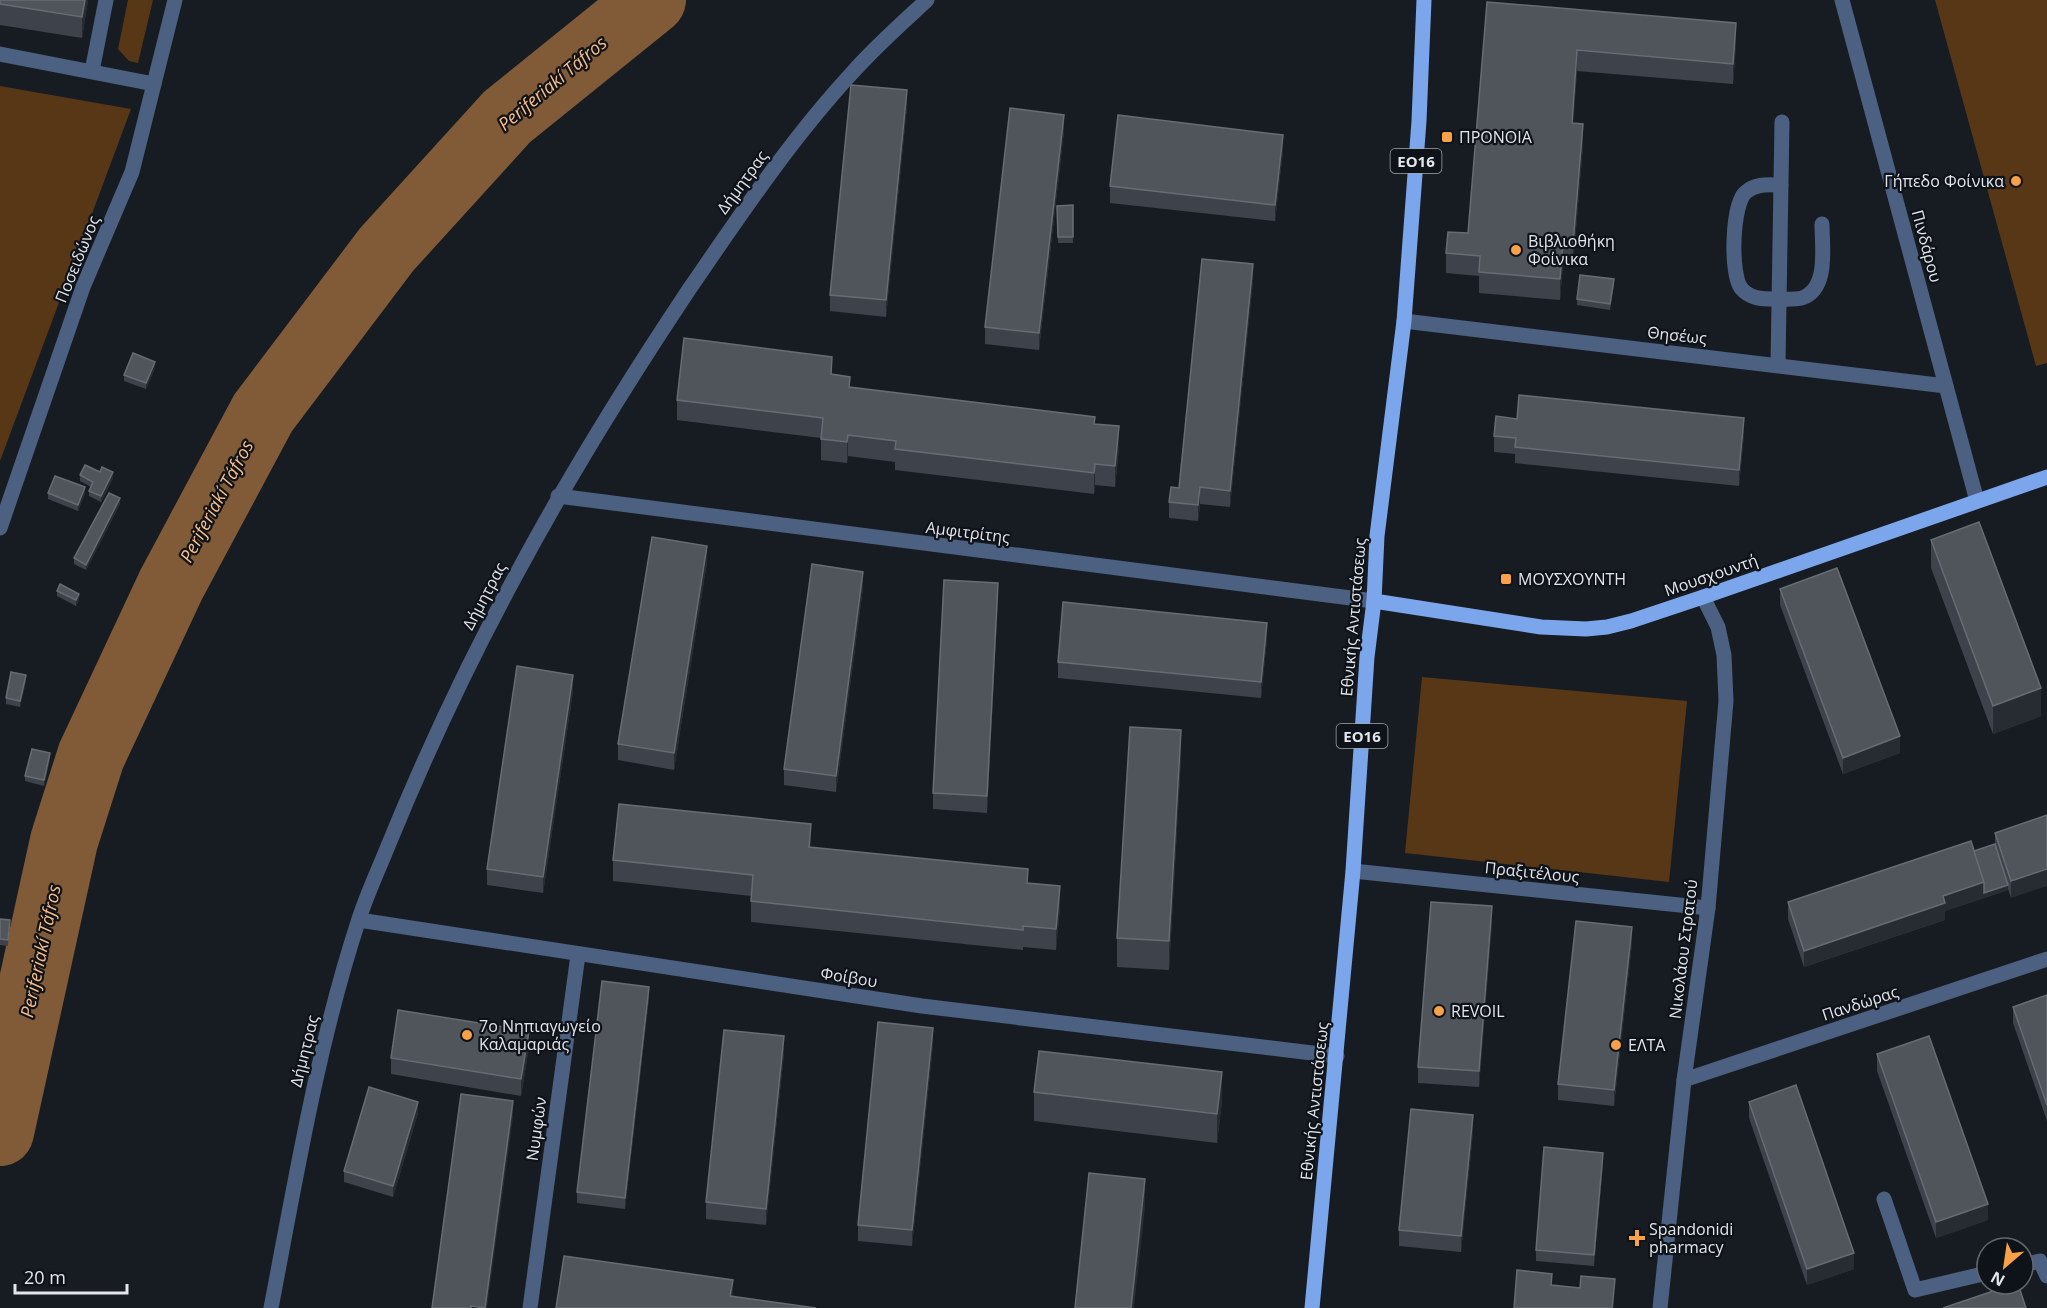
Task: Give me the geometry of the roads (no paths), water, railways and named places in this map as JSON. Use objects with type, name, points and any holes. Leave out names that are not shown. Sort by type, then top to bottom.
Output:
[{"type":"main road","name":"Εθνικής Αντιστάσεως","points":[[1312,1308],[1353,872],[1377,536],[1404,321],[1419,121],[1424,0]]},
{"type":"main road","name":"Μουσχουντή","points":[[1374,601],[1541,627],[1586,629],[1631,621],[2047,477]]},
{"type":"street","points":[[92,71],[106,0]]},
{"type":"street","name":"Ποσειδώνος","points":[[0,528],[83,287],[132,172],[175,0]]},
{"type":"street","name":"Δήμητρας","points":[[271,1308],[314,1084],[358,920],[412,787],[484,634],[558,496],[645,355],[754,195],[789,148],[853,72],[927,0]]},
{"type":"street","name":"Πινδάρου","points":[[1842,0],[1977,501]]},
{"type":"street","points":[[0,54],[154,84]]},
{"type":"street","points":[[1778,364],[1782,122]]},
{"type":"street","points":[[1781,185],[1754,187],[1745,192],[1738,202],[1735,270],[1737,281],[1743,290],[1752,296],[1779,299],[1803,297],[1813,292],[1819,283],[1822,224]]},
{"type":"street","name":"Θησέως","points":[[1404,321],[1778,364],[1946,386]]},
{"type":"street","name":"Αμφιτρίτης","points":[[558,496],[1374,601]]},
{"type":"street","name":"Νικολάου Στρατού","points":[[1660,1308],[1684,1080],[1708,908],[1726,701],[1724,655],[1718,627],[1703,597]]},
{"type":"street","name":"Πραξιτέλους","points":[[1353,872],[1708,908]]},
{"type":"street","name":"Φοίβου","points":[[358,920],[922,1006],[1337,1056]]},
{"type":"street","name":"Νυμφών","points":[[530,1308],[578,955]]},
{"type":"street","name":"Πανδώρας","points":[[1684,1080],[2047,959]]},
{"type":"street","points":[[1884,1199],[1915,1290],[1975,1276]]},
{"type":"street","points":[[2035,1262],[2040,1261],[2047,1276]]},
{"type":"waterway","name":"Periferiakí Táfros","points":[[0,1132],[64,841],[91,756],[171,585],[263,413],[387,249],[507,117],[652,0]]},
{"type":"place","name":"ΠΡΟΝΟΙΑ","points":[[1447,137]]},
{"type":"place","name":"Γήπεδο Φοίνικα","points":[[2016,181]]},
{"type":"place","name":"Βιβλιοθήκη Φοίνικα","points":[[1516,250]]},
{"type":"place","name":"ΜΟΥΣΧΟΥΝΤΗ","points":[[1506,579]]},
{"type":"place","name":"REVOIL","points":[[1439,1011]]},
{"type":"place","name":"7ο Νηπιαγωγείο Καλαμαριάς","points":[[467,1035]]},
{"type":"place","name":"ΕΛΤΑ","points":[[1616,1045]]},
{"type":"place","name":"Spandonidi pharmacy","points":[[1637,1238]]}]
